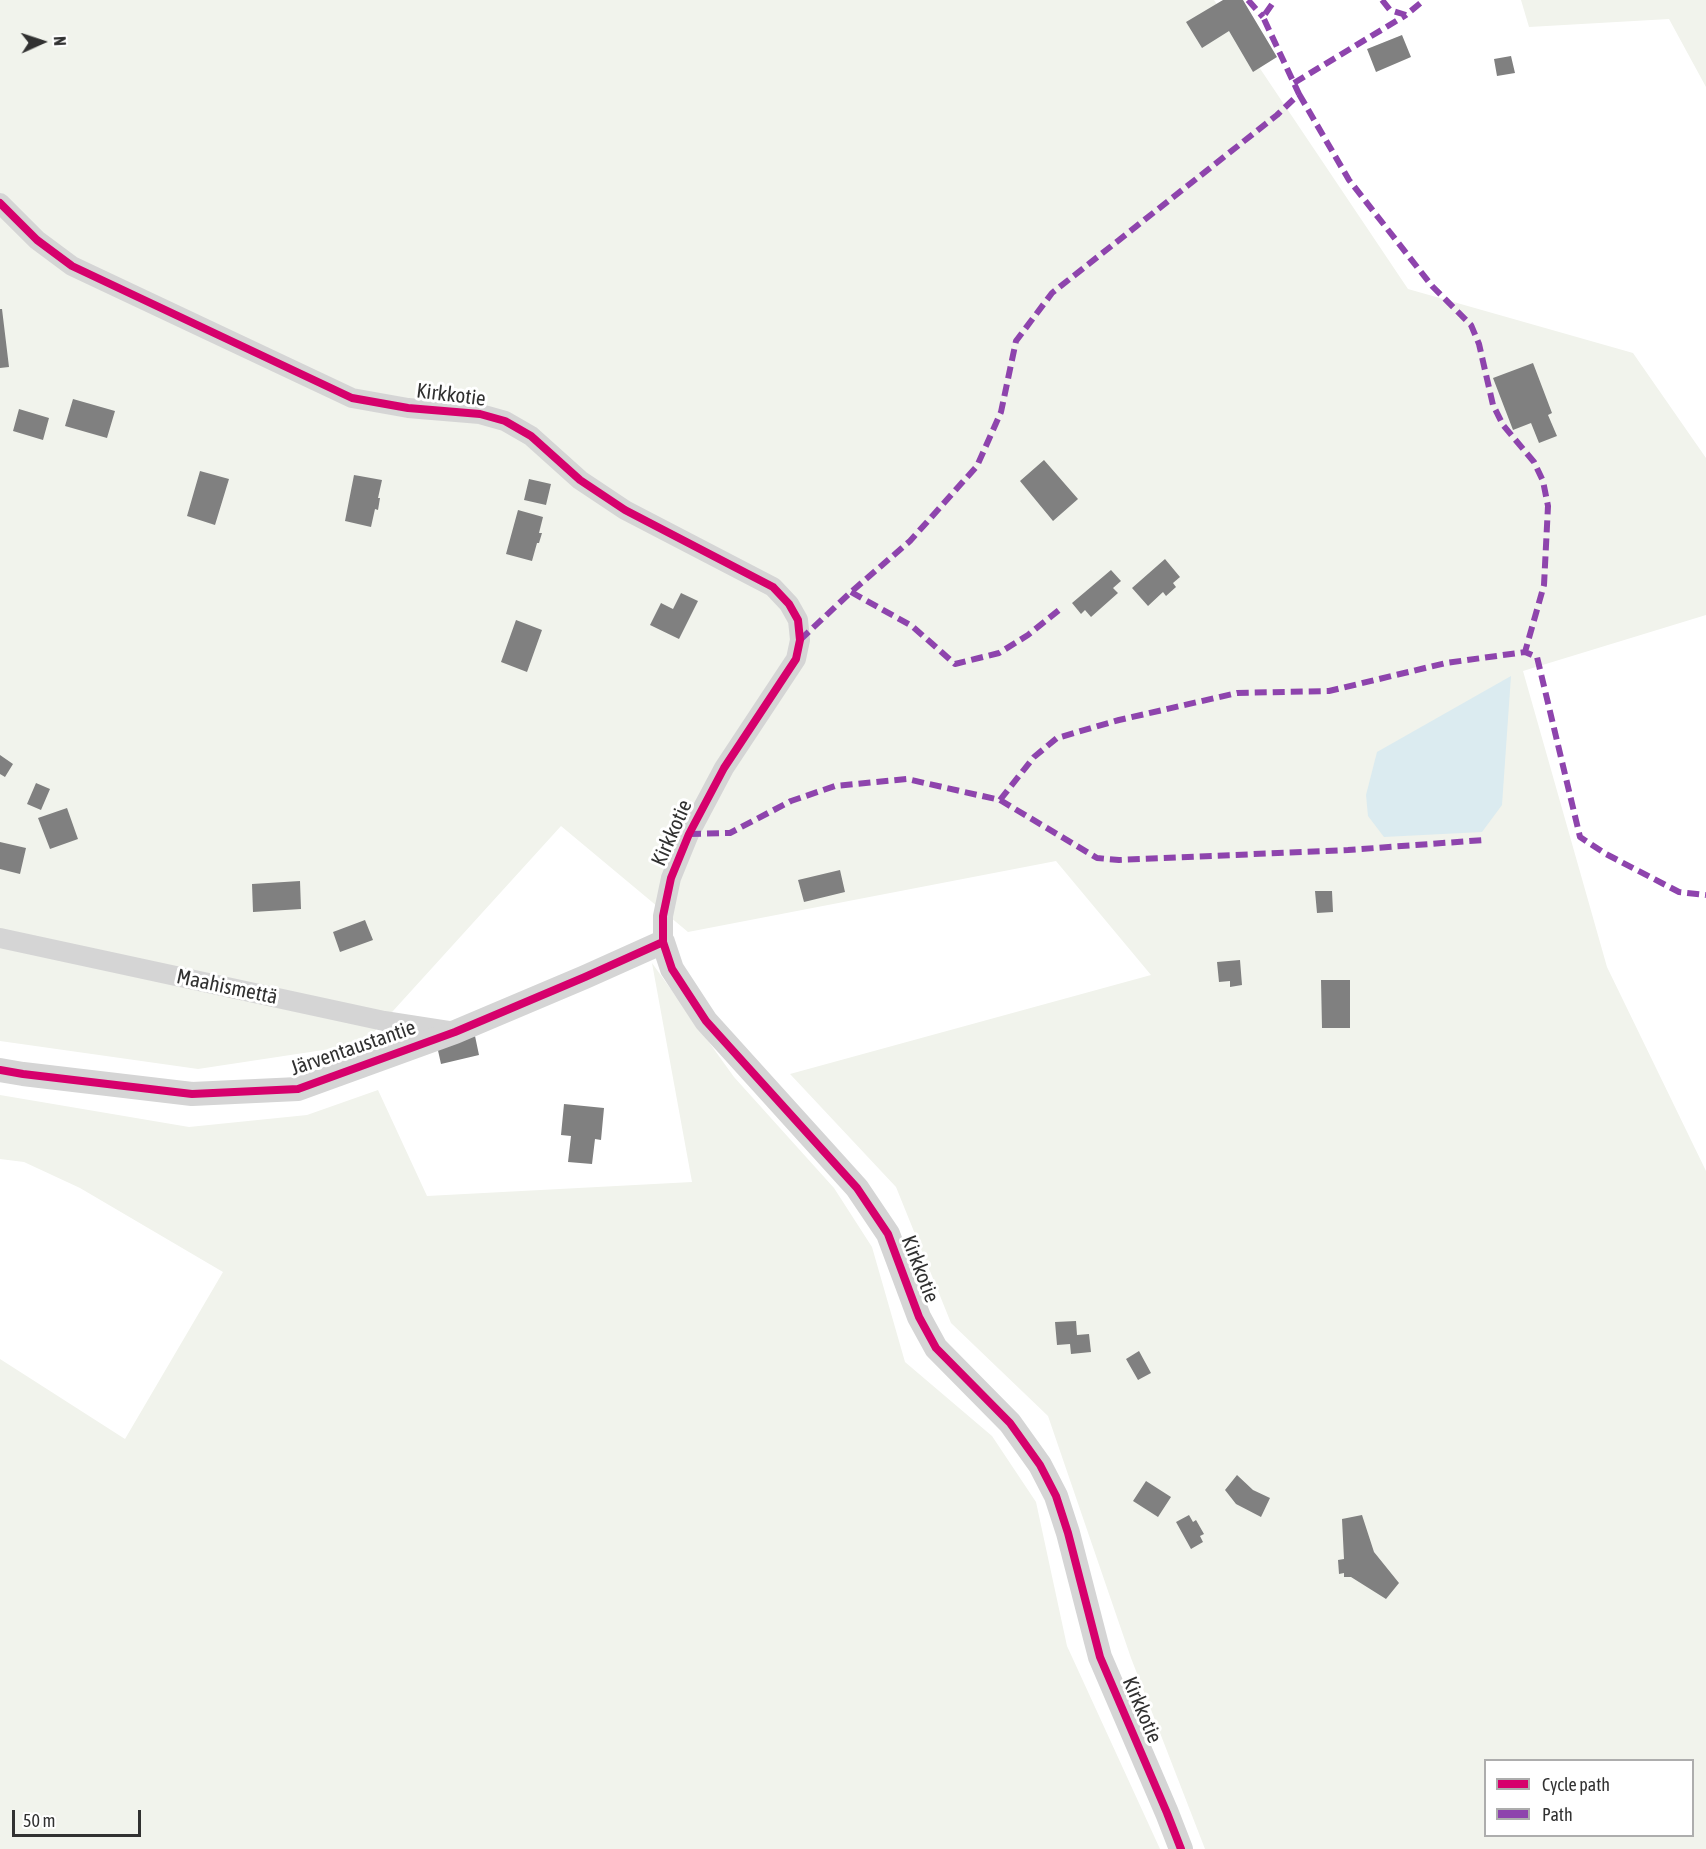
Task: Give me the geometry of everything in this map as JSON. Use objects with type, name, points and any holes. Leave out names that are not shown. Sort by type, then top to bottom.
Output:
[{"type":"street","name":"Kirkkotie","points":[[0,203],[37,240],[72,266],[352,398],[408,408],[480,414],[505,421],[531,436],[580,480],[625,510],[773,587],[789,604],[798,620],[800,640],[796,659],[723,768],[689,834],[671,878],[663,916],[663,942],[672,969],[706,1021],[857,1188],[882,1224],[888,1234],[919,1317],[936,1348],[1010,1423],[1040,1464],[1056,1496],[1068,1533],[1100,1657],[1167,1812],[1180,1849]]},
{"type":"street","name":"Maahismettä","points":[[0,938],[384,1021],[455,1032]]},
{"type":"street","name":"Järventaustantie","points":[[0,1070],[192,1094],[298,1089],[455,1032],[663,942]]},
{"type":"shaded area","points":[[0,0],[1214,0],[1408,289],[1633,353],[1706,458],[1706,615],[1523,671],[1607,967],[1706,1171],[1706,1849],[1205,1849],[1131,1658],[1048,1416],[951,1323],[896,1187],[790,1074],[1151,975],[1056,861],[688,932],[561,826],[363,1044],[198,1069],[0,1041]]},
{"type":"shaded area","points":[[1521,0],[1706,0],[1706,87],[1669,19],[1529,27]]},
{"type":"shaded area","points":[[1511,676],[1502,805],[1482,832],[1384,837],[1368,816],[1366,795],[1377,752]]},
{"type":"shaded area","points":[[652,963],[734,1077],[834,1188],[872,1247],[905,1362],[992,1436],[1036,1502],[1067,1646],[1160,1849],[0,1849],[0,1359],[125,1439],[223,1272],[80,1188],[24,1162],[0,1159],[0,1095],[189,1127],[307,1115],[378,1090],[427,1196],[692,1182]]},
{"type":"building","points":[[1223,0],[1243,0],[1277,57],[1253,72],[1229,31],[1202,48],[1186,22]]},
{"type":"building","points":[[1402,35],[1411,57],[1376,72],[1367,49]]},
{"type":"building","points":[[1511,56],[1515,73],[1497,76],[1494,59]]},
{"type":"building","points":[[0,309],[2,309],[9,367],[0,368]]},
{"type":"building","points":[[1533,363],[1552,413],[1548,415],[1557,436],[1539,443],[1531,423],[1513,430],[1493,378]]},
{"type":"building","points":[[73,399],[115,411],[107,438],[65,426]]},
{"type":"building","points":[[19,409],[49,418],[43,440],[13,431]]},
{"type":"building","points":[[1044,460],[1078,499],[1053,521],[1020,481]]},
{"type":"building","points":[[200,471],[229,479],[215,525],[187,516]]},
{"type":"building","points":[[354,475],[382,480],[378,510],[375,509],[371,527],[345,521]]},
{"type":"building","points":[[529,479],[551,484],[546,505],[524,500]]},
{"type":"building","points":[[518,510],[543,517],[539,533],[542,533],[532,561],[506,554]]},
{"type":"building","points":[[1165,559],[1180,577],[1173,583],[1176,587],[1166,596],[1163,592],[1148,606],[1132,588]]},
{"type":"building","points":[[1111,570],[1121,581],[1113,588],[1118,593],[1091,617],[1085,610],[1081,614],[1072,603]]},
{"type":"building","points":[[681,593],[698,601],[679,639],[650,625],[661,603],[673,609]]},
{"type":"building","points":[[516,620],[542,630],[527,672],[501,662]]},
{"type":"building","points":[[0,755],[13,764],[5,777],[0,774]]},
{"type":"building","points":[[36,783],[50,789],[41,810],[27,804]]},
{"type":"building","points":[[67,808],[78,839],[50,849],[38,818]]},
{"type":"building","points":[[0,842],[26,848],[20,874],[0,869]]},
{"type":"building","points":[[840,870],[845,892],[804,902],[798,880]]},
{"type":"building","points":[[300,881],[301,909],[253,912],[252,884]]},
{"type":"building","points":[[1315,891],[1332,891],[1333,912],[1317,913]]},
{"type":"building","points":[[365,920],[373,940],[340,952],[333,932]]},
{"type":"building","points":[[1240,960],[1242,985],[1230,987],[1230,981],[1219,982],[1217,962]]},
{"type":"building","points":[[1321,980],[1350,980],[1350,1028],[1322,1028]]},
{"type":"building","points":[[475,1036],[479,1055],[441,1064],[437,1046]]},
{"type":"building","points":[[564,1104],[604,1108],[601,1140],[595,1139],[592,1164],[568,1162],[571,1136],[561,1135]]},
{"type":"building","points":[[1076,1321],[1077,1335],[1089,1334],[1091,1352],[1071,1354],[1070,1344],[1057,1345],[1055,1322]]},
{"type":"building","points":[[1139,1351],[1151,1373],[1138,1380],[1126,1359]]},
{"type":"building","points":[[1237,1475],[1253,1490],[1270,1498],[1261,1517],[1236,1504],[1225,1490]]},
{"type":"building","points":[[1146,1481],[1171,1497],[1158,1517],[1133,1501]]},
{"type":"building","points":[[1189,1515],[1193,1522],[1196,1520],[1204,1534],[1200,1536],[1203,1542],[1191,1549],[1176,1522]]},
{"type":"building","points":[[1362,1515],[1374,1552],[1399,1583],[1386,1599],[1351,1577],[1344,1577],[1344,1573],[1339,1574],[1338,1560],[1344,1559],[1342,1519]]},
{"type":"marked path","points":[[1248,0],[1263,17]]},
{"type":"marked path","points":[[800,640],[910,541],[977,466],[1001,412],[1016,341],[1052,293],[1277,115],[1299,94],[1263,17],[1275,0]]},
{"type":"marked path","points":[[1382,0],[1390,10],[1406,15],[1424,0]]},
{"type":"marked path","points":[[1294,83],[1406,15]]},
{"type":"marked path","points":[[1299,94],[1349,180],[1432,286],[1471,325],[1479,344],[1493,405],[1503,425],[1534,462],[1543,481],[1548,506],[1544,585],[1525,652]]},
{"type":"marked path","points":[[851,592],[912,626],[955,664],[999,653],[1028,635],[1059,610]]},
{"type":"marked path","points":[[1000,800],[1034,757],[1057,738],[1119,720],[1237,693],[1329,691],[1446,663],[1525,652],[1537,657],[1580,837],[1606,854],[1679,892],[1706,895]]},
{"type":"marked path","points":[[689,834],[730,833],[791,801],[835,786],[907,779],[1000,800],[1097,858],[1119,860],[1348,850],[1484,840]]},
{"type":"cycle path","points":[[0,203],[37,240],[72,266],[352,398],[408,408],[480,414],[505,421],[531,436],[580,480],[625,510],[773,587],[789,604],[798,620],[800,640],[796,659],[724,768],[689,834],[671,878],[663,916],[663,942],[672,969],[706,1021],[857,1188],[888,1234],[919,1317],[936,1348],[1010,1423],[1040,1465],[1056,1496],[1068,1533],[1100,1657],[1181,1849]]},
{"type":"cycle path","points":[[0,1070],[192,1094],[298,1089],[455,1032],[663,942]]}]
